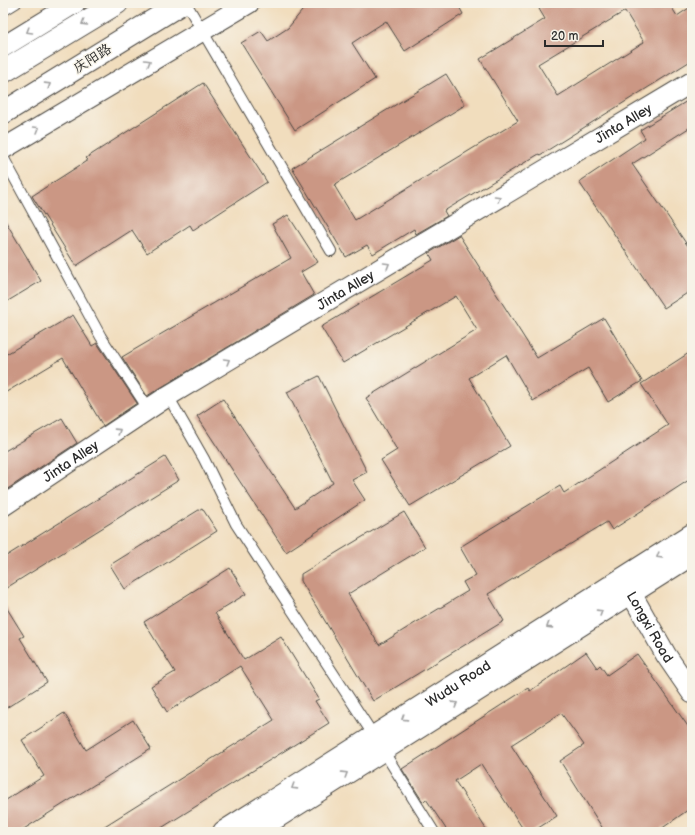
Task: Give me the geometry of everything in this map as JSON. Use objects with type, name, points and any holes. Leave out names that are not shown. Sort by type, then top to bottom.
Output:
[{"type":"main road","points":[[3,72],[118,3]]},
{"type":"main road","name":"庆阳路","points":[[3,113],[182,3]]},
{"type":"main road","name":"Wudu Road","points":[[224,832],[379,743],[627,586],[692,535]]},
{"type":"main road","name":"Wudu Road","points":[[627,586],[692,554]]},
{"type":"main road","name":"Wudu Road","points":[[253,832],[379,743]]},
{"type":"street","points":[[3,47],[75,3]]},
{"type":"street","points":[[3,149],[249,3]]},
{"type":"street","name":"Jinta Alley","points":[[3,506],[168,396],[692,82]]},
{"type":"street","name":"Longxi Road","points":[[627,586],[666,655],[692,693]]},
{"type":"lane","points":[[3,11],[16,3]]},
{"type":"lane","points":[[186,3],[331,251]]},
{"type":"lane","points":[[3,157],[101,337],[149,410]]},
{"type":"lane","points":[[168,396],[204,459],[236,524],[379,743],[434,832]]},
{"type":"building","points":[[311,3],[457,3],[463,14],[405,51],[386,21],[352,43],[375,79],[295,130],[241,43],[261,31],[268,41],[288,28],[306,6]]},
{"type":"building","points":[[549,3],[669,3],[677,16],[692,6],[692,60],[540,155],[539,154],[444,211],[447,216],[416,234],[414,229],[373,254],[367,245],[346,257],[292,168],[446,74],[465,105],[334,185],[355,220],[518,121],[480,59],[545,19],[539,9]],"holes":[[[625,11],[644,42],[558,96],[538,64]]]},
{"type":"building","points":[[203,83],[267,182],[193,230],[190,225],[147,253],[132,230],[76,266],[32,196],[88,160],[86,158]]},
{"type":"building","points":[[692,98],[692,126],[632,164],[692,252],[692,290],[664,308],[579,182],[645,138],[640,130]]},
{"type":"building","points":[[288,215],[318,262],[301,272],[314,295],[147,396],[122,357],[291,258],[272,224]]},
{"type":"building","points":[[3,217],[41,281],[3,304]]},
{"type":"building","points":[[459,235],[537,358],[604,318],[642,381],[608,402],[588,368],[533,401],[506,355],[469,378],[510,446],[410,506],[381,460],[397,450],[366,398],[477,330],[456,296],[343,363],[321,327],[433,260],[429,253]]},
{"type":"building","points":[[73,315],[92,346],[97,343],[137,403],[103,426],[63,358],[3,394],[3,356]]},
{"type":"building","points":[[692,351],[692,478],[612,530],[607,522],[488,594],[504,621],[373,701],[301,581],[301,574],[404,512],[425,547],[348,594],[379,645],[468,591],[463,582],[476,575],[460,547],[560,486],[564,493],[668,425],[641,384]]},
{"type":"building","points":[[319,376],[367,472],[352,480],[365,500],[286,552],[197,416],[223,399],[295,508],[333,483],[287,392]]},
{"type":"building","points":[[62,418],[77,443],[3,492],[3,452]]},
{"type":"building","points":[[165,457],[179,480],[3,590],[3,558]]},
{"type":"building","points":[[202,508],[217,531],[125,589],[110,565]]},
{"type":"building","points":[[230,568],[246,594],[215,613],[244,660],[281,637],[319,699],[315,701],[329,723],[155,832],[95,832],[274,720],[240,666],[167,712],[151,686],[175,672],[144,622]]},
{"type":"building","points":[[3,602],[24,636],[20,638],[47,682],[3,710]]},
{"type":"building","points":[[586,652],[597,668],[600,665],[607,675],[637,654],[692,732],[692,807],[657,832],[605,832],[560,761],[584,745],[561,713],[511,745],[557,816],[532,832],[525,832],[481,764],[455,781],[488,832],[448,832],[426,799],[423,802],[402,769],[528,688],[530,691]]},
{"type":"building","points":[[64,713],[86,750],[133,720],[151,749],[19,832],[3,832],[3,802],[44,776],[22,740]]}]
